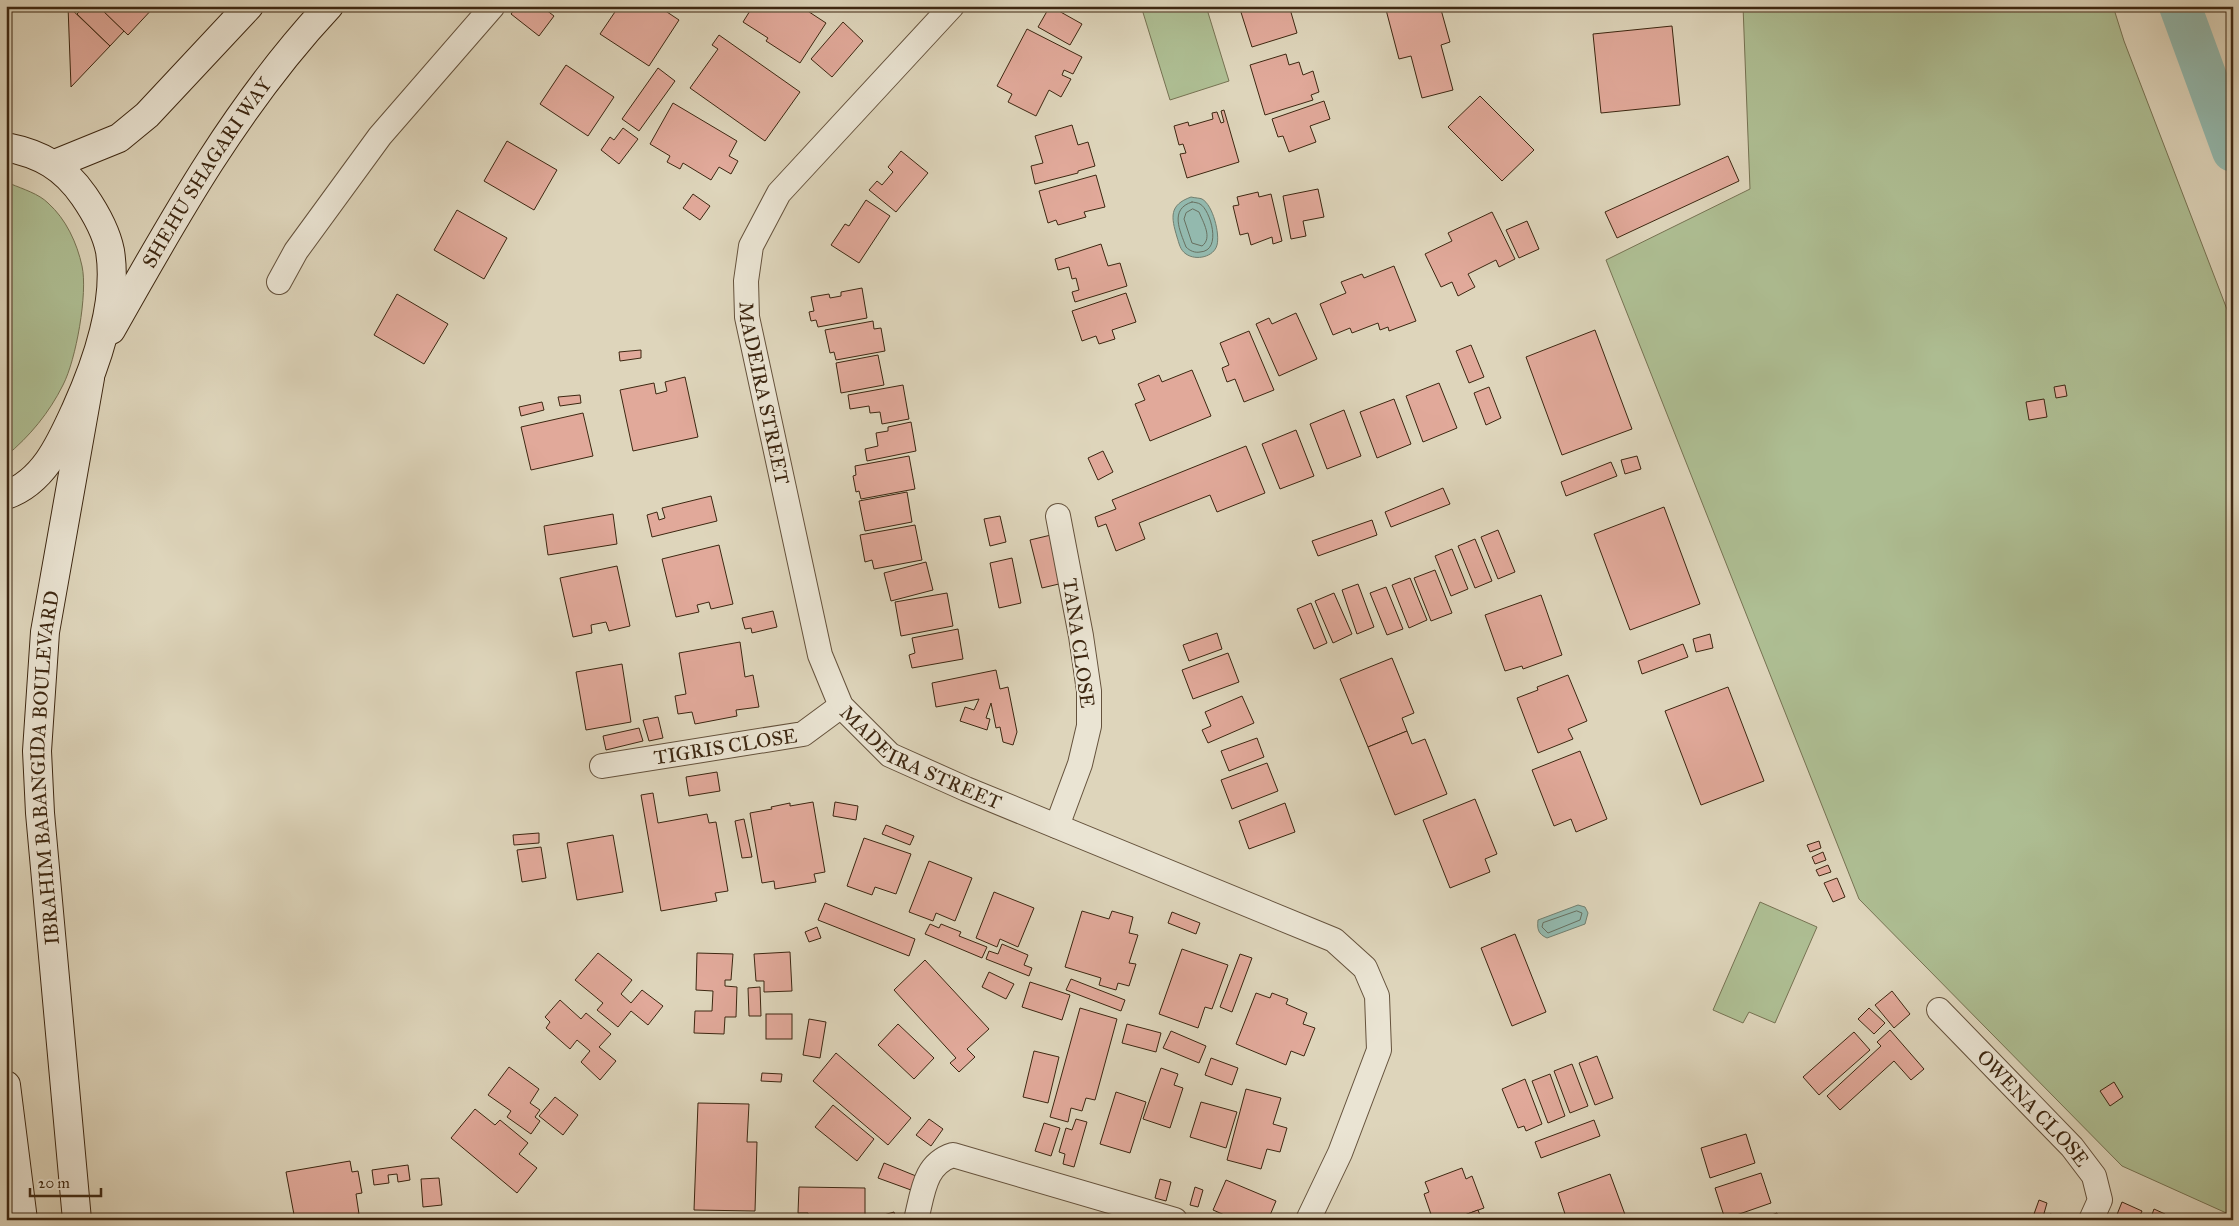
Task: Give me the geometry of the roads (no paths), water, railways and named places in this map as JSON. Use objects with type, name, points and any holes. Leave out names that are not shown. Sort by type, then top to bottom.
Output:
[{"type":"main road","points":[[55,164],[119,138],[147,115],[249,6]]},
{"type":"main road","name":"SHEHU SHAGARI WAY","points":[[99,350],[175,216],[219,147],[259,90],[305,32],[329,6]]},
{"type":"main road","points":[[6,147],[25,151],[55,164],[78,187],[96,213],[110,250],[111,291],[99,350],[90,378],[59,445],[40,473],[6,495]]},
{"type":"main road","name":"IBRAHIM BABANGIDA BOULEVARD","points":[[77,1220],[40,822],[37,751],[45,632],[90,378]]},
{"type":"main road","points":[[6,1085],[23,1220]]},
{"type":"street","points":[[279,282],[296,250],[380,136],[493,6]]},
{"type":"street","name":"MADEIRA STREET","points":[[952,6],[779,193],[751,246],[746,281],[747,317],[820,655],[841,706],[890,755],[1334,940],[1365,968],[1377,996],[1379,1050],[1340,1152],[1308,1220]]},
{"type":"street","name":"TANA CLOSE","points":[[1057,826],[1080,764],[1089,717],[1089,691],[1081,636],[1058,516]]},
{"type":"street","name":"TIGRIS CLOSE","points":[[602,766],[803,734],[841,706]]},
{"type":"street","name":"OWENA CLOSE","points":[[1939,1010],[2072,1147],[2094,1176],[2100,1200],[2091,1220]]},
{"type":"street","points":[[916,1220],[929,1172],[940,1159],[952,1155],[1176,1220]]},
{"type":"water","points":[[1191,197],[1206,202],[1216,227],[1217,245],[1209,255],[1204,257],[1190,256],[1184,252],[1175,230],[1173,218],[1175,208]]},
{"type":"water","points":[[1578,905],[1585,907],[1588,913],[1585,924],[1547,938],[1540,933],[1538,920]]},
{"type":"waterway","points":[[2180,6],[2233,151]]}]
